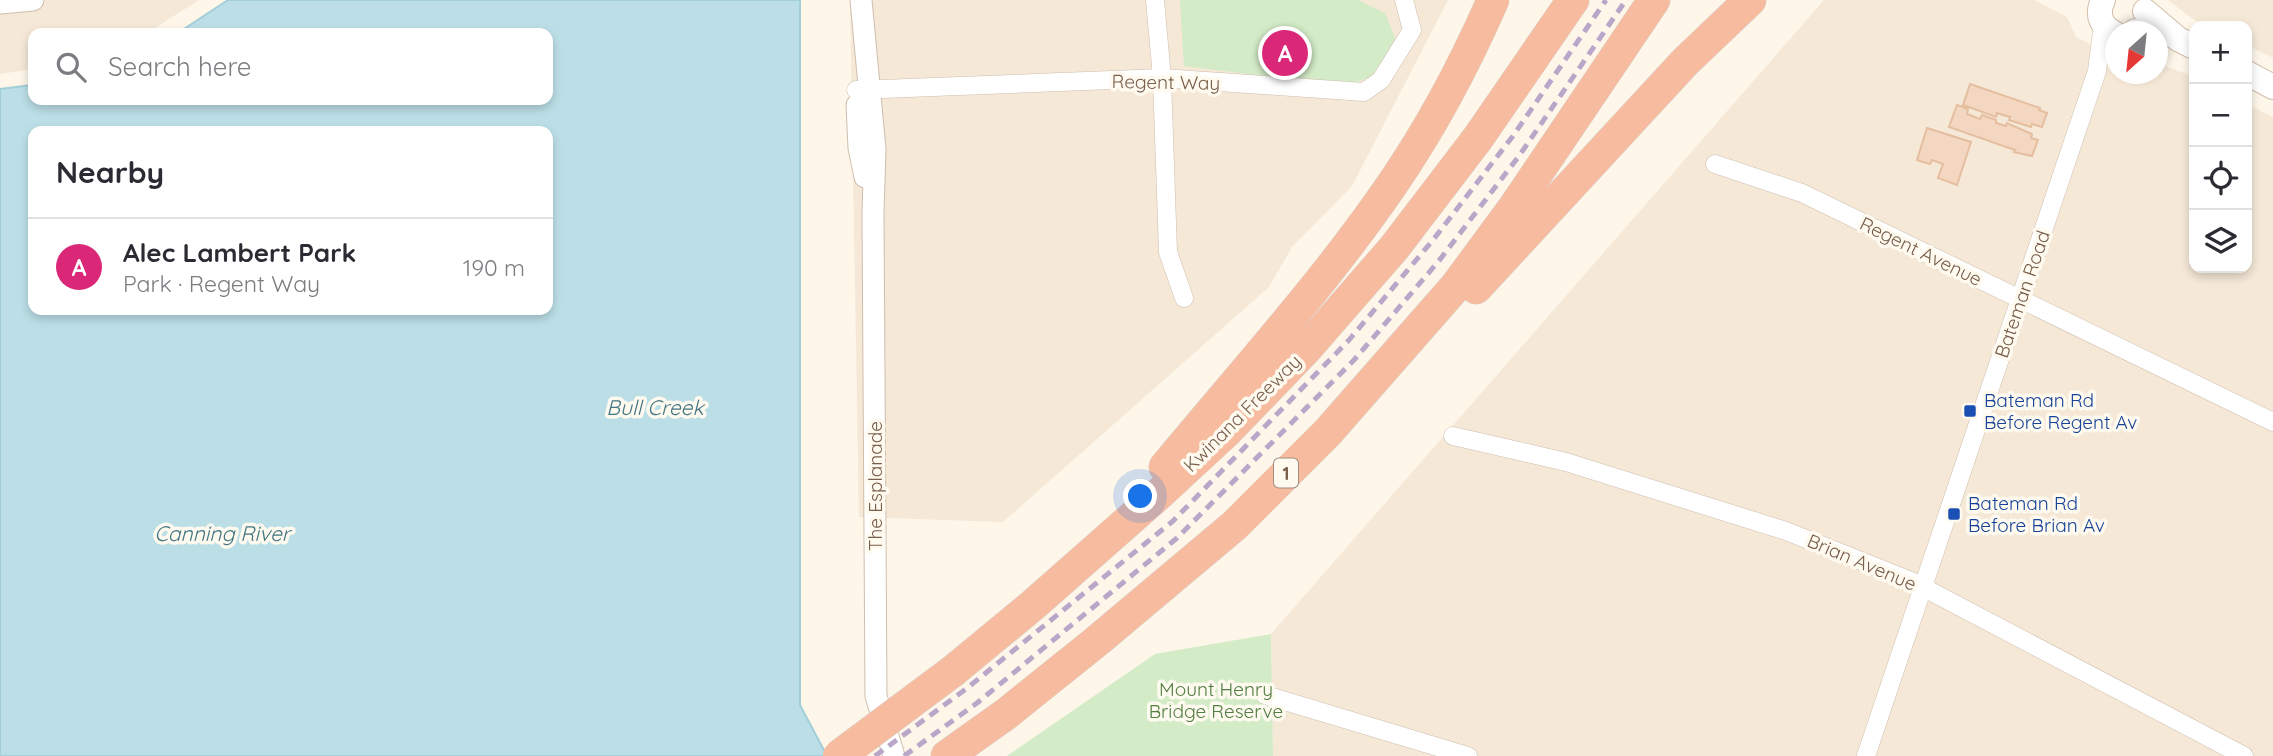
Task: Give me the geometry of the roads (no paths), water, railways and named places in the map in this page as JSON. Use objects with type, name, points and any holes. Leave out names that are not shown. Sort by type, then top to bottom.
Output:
[{"type":"highway","points":[[1104,541],[1344,250],[1392,184],[1439,107],[1493,0]]},
{"type":"highway","name":"Kwinana Freeway","points":[[839,756],[953,671],[1033,605],[1226,432],[1306,349],[1394,248],[1478,138],[1573,0]]},
{"type":"highway","name":"1","points":[[947,756],[999,719],[1097,641],[1235,525],[1337,422],[1456,286],[1522,196],[1654,0]]},
{"type":"highway","points":[[999,719],[1192,580],[1289,493],[1685,62],[1750,0]]},
{"type":"main road","points":[[2252,76],[2273,87]]},
{"type":"street","points":[[0,3],[33,0]]},
{"type":"street","name":"The Esplanade","points":[[860,0],[863,90],[875,149],[873,213],[876,696],[894,756]]},
{"type":"street","points":[[1155,0],[1168,252],[1184,298]]},
{"type":"street","name":"Regent Way","points":[[863,90],[1161,78],[1364,92],[1381,80],[1412,30],[1404,0]]},
{"type":"street","name":"Bateman Road","points":[[1866,756],[2097,71],[2103,20]]},
{"type":"street","name":"Regent Avenue","points":[[1715,164],[1802,194],[2273,422]]},
{"type":"street","name":"Brian Avenue","points":[[1453,436],[1566,462],[1773,527],[1922,587],[2244,756]]},
{"type":"street","points":[[1265,695],[1468,756]]},
{"type":"water","points":[[228,0],[800,0],[800,705],[827,756],[0,756],[0,89],[28,86],[28,105],[553,105],[553,28],[186,28]]},
{"type":"railway","points":[[875,756],[966,689],[1173,521],[1349,340],[1433,240],[1513,136],[1606,0]]},
{"type":"railway","points":[[904,756],[977,703],[1177,538],[1354,360],[1438,262],[1519,156],[1626,0]]},
{"type":"place","name":"Alec Lambert Park","points":[[1285,53]]},
{"type":"place","name":"Bateman Rd Before Regent Av","points":[[1970,411]]},
{"type":"place","name":"Bateman Rd Before Brian Av","points":[[1954,514]]},
{"type":"water label","name":"Bull Creek","points":[[655,407]]},
{"type":"water label","name":"Canning River","points":[[222,533]]},
{"type":"park label","name":"Mount Henry Bridge Reserve","points":[[1216,700]]}]
